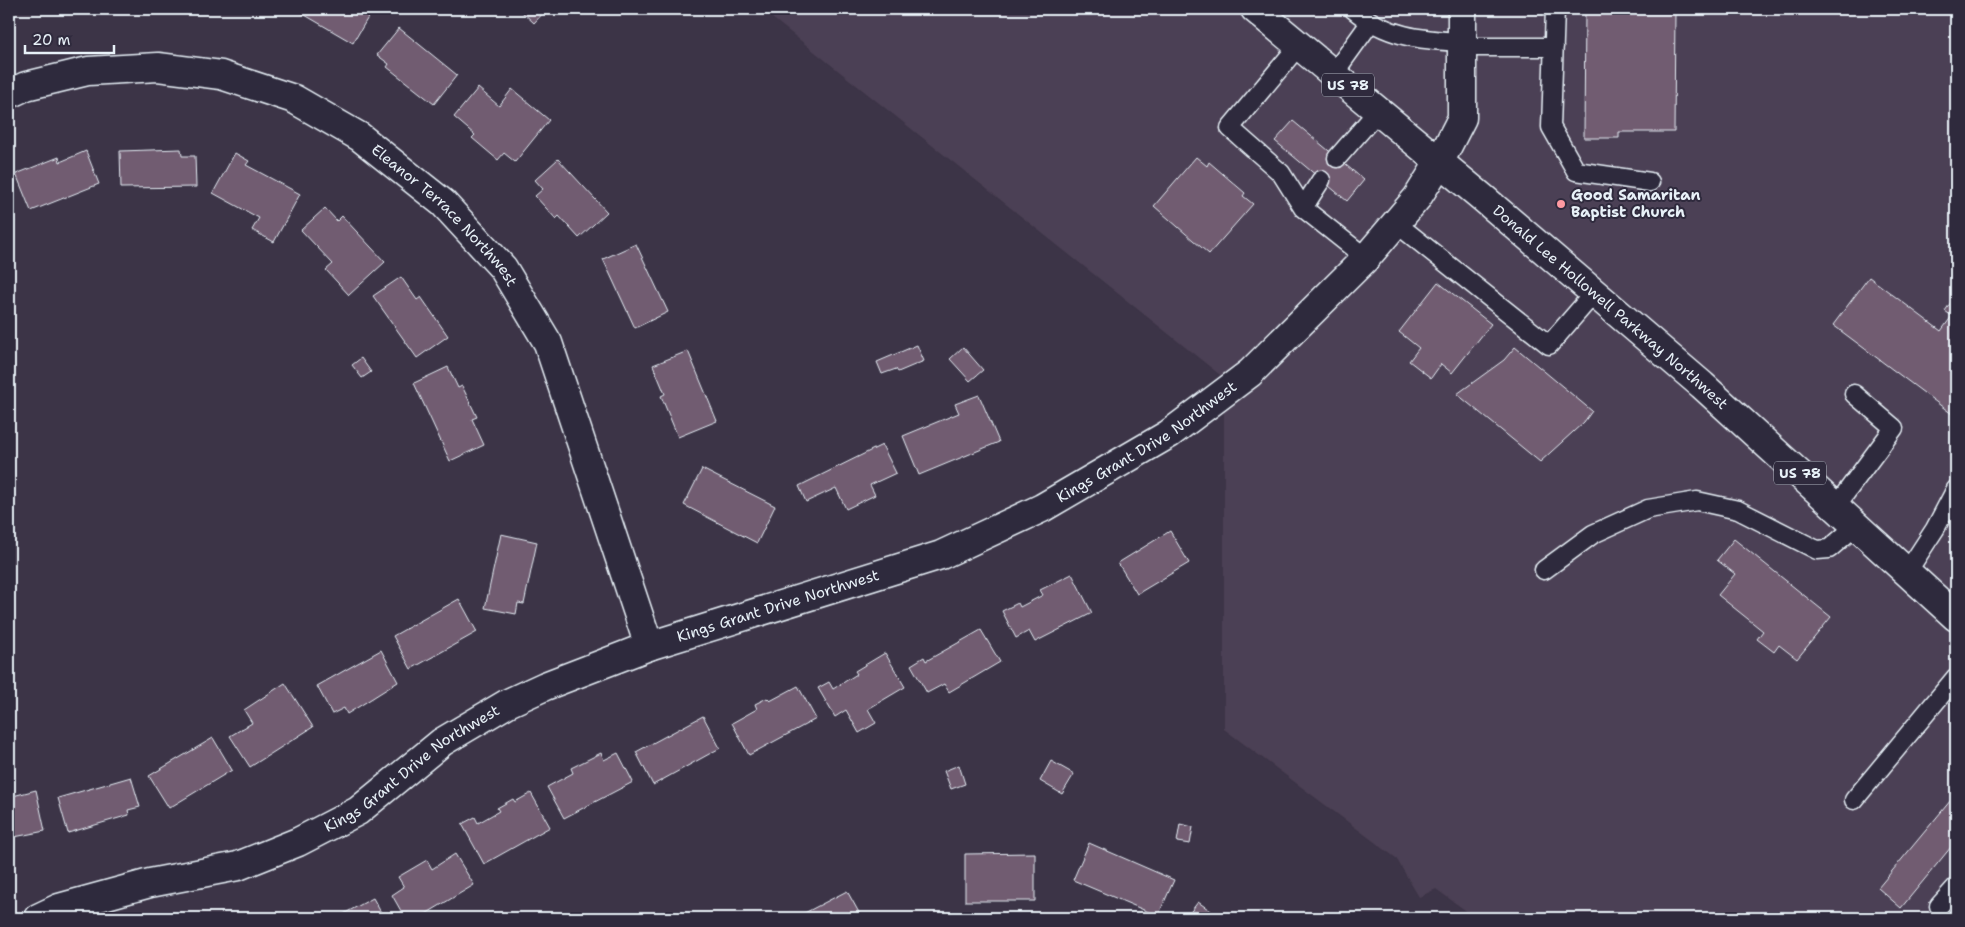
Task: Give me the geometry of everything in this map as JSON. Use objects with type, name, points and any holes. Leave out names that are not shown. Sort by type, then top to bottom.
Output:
[{"type":"street","name":"Donald Lee Hollowell Parkway Northwest","points":[[1255,9],[1595,292],[1702,385],[1956,617]]},
{"type":"street","name":"Kings Grant Drive Northwest","points":[[38,918],[59,908],[150,882],[238,866],[298,842],[358,811],[442,742],[508,704],[545,686],[649,646],[941,556],[1042,508],[1169,434],[1250,373],[1366,258],[1397,224],[1417,198],[1439,164],[1462,118],[1462,9]]},
{"type":"street","name":"Eleanor Terrace Northwest","points":[[9,94],[26,86],[88,70],[158,67],[221,75],[294,98],[360,137],[443,203],[503,268],[548,344],[649,646]]},
{"type":"lane","points":[[1353,9],[1370,23],[1420,40],[1462,45],[1554,47]]},
{"type":"lane","points":[[1555,9],[1551,127],[1576,171],[1650,182]]},
{"type":"lane","points":[[1334,74],[1370,23]]},
{"type":"lane","points":[[1299,45],[1267,81],[1230,128],[1281,173],[1303,208],[1366,258]]},
{"type":"lane","points":[[1337,158],[1378,111]]},
{"type":"lane","points":[[1303,208],[1322,180]]},
{"type":"lane","points":[[1397,224],[1549,346],[1595,292]]},
{"type":"lane","points":[[1836,506],[1894,428],[1854,394]]},
{"type":"lane","points":[[1907,572],[1935,529],[1956,489]]},
{"type":"lane","points":[[1544,570],[1592,534],[1640,512],[1697,501],[1738,510],[1817,550],[1829,549],[1856,526]]},
{"type":"lane","points":[[1854,800],[1956,677]]},
{"type":"lane","points":[[1939,906],[1956,887]]},
{"type":"shaded area","points":[[761,9],[1956,9],[1956,918],[1476,918],[1436,889],[1419,897],[1396,858],[1224,729],[1224,378]]},
{"type":"building","points":[[299,9],[373,9],[353,43],[298,11]]},
{"type":"building","points":[[519,9],[547,9],[534,23]]},
{"type":"building","points":[[1585,9],[1675,9],[1674,132],[1619,132],[1619,138],[1584,138]]},
{"type":"building","points":[[399,28],[457,75],[434,104],[387,67],[389,64],[377,55]]},
{"type":"building","points":[[478,88],[499,106],[512,89],[549,120],[515,162],[504,153],[498,160],[472,138],[475,135],[454,117]]},
{"type":"building","points":[[1293,121],[1364,180],[1347,201],[1275,141]]},
{"type":"building","points":[[181,149],[182,156],[195,156],[196,187],[121,188],[120,151]]},
{"type":"building","points":[[86,151],[99,184],[31,211],[16,174],[59,157],[60,162]]},
{"type":"building","points":[[235,153],[249,161],[246,165],[300,194],[274,242],[252,230],[259,218],[213,193]]},
{"type":"building","points":[[1196,157],[1207,166],[1209,162],[1245,193],[1243,196],[1253,204],[1209,254],[1154,206]]},
{"type":"building","points":[[558,159],[607,212],[579,238],[559,216],[556,219],[535,196],[543,189],[535,180]]},
{"type":"building","points":[[325,208],[337,221],[342,216],[385,262],[349,295],[326,270],[333,264],[301,230]]},
{"type":"building","points":[[9,212],[15,222],[9,226]]},
{"type":"building","points":[[636,244],[668,312],[635,328],[603,259]]},
{"type":"building","points":[[401,277],[417,300],[421,297],[448,336],[417,358],[373,296]]},
{"type":"building","points":[[1869,277],[1941,331],[1952,316],[1945,311],[1956,295],[1956,417],[1833,325]]},
{"type":"building","points":[[1438,282],[1491,324],[1452,373],[1441,364],[1431,378],[1409,361],[1419,348],[1399,332]]},
{"type":"building","points":[[917,345],[924,361],[898,372],[896,369],[882,374],[877,362]]},
{"type":"building","points":[[963,347],[983,370],[970,381],[950,359]]},
{"type":"building","points":[[1515,347],[1592,411],[1584,422],[1540,462],[1457,394],[1504,360]]},
{"type":"building","points":[[688,351],[717,421],[678,437],[661,396],[665,394],[653,365]]},
{"type":"building","points":[[361,358],[371,372],[362,378],[352,365]]},
{"type":"building","points":[[448,367],[458,388],[462,386],[477,417],[472,419],[484,445],[450,461],[414,383]]},
{"type":"building","points":[[979,395],[999,442],[919,475],[903,436],[959,413],[955,404]]},
{"type":"building","points":[[882,445],[896,473],[870,485],[875,495],[846,509],[836,488],[806,502],[799,486]]},
{"type":"building","points":[[702,469],[775,506],[757,543],[684,505]]},
{"type":"building","points":[[1170,531],[1189,563],[1137,594],[1118,563]]},
{"type":"building","points":[[501,534],[537,542],[524,604],[518,603],[516,614],[485,608]]},
{"type":"building","points":[[1734,539],[1831,617],[1797,659],[1779,645],[1774,652],[1757,639],[1763,631],[1718,595],[1735,574],[1717,560]]},
{"type":"building","points":[[1072,574],[1092,613],[1035,642],[1029,631],[1016,638],[1002,611],[1018,603],[1020,607],[1043,595],[1040,590]]},
{"type":"building","points":[[459,599],[477,632],[411,669],[393,636]]},
{"type":"building","points":[[981,630],[1000,662],[949,692],[944,684],[927,693],[911,665],[924,657],[926,661]]},
{"type":"building","points":[[381,650],[398,682],[347,714],[344,708],[332,714],[317,686]]},
{"type":"building","points":[[885,653],[905,687],[868,709],[876,723],[859,733],[846,710],[835,717],[818,688],[829,682],[833,689],[857,674],[855,671]]},
{"type":"building","points":[[285,683],[313,727],[250,767],[230,736],[252,723],[244,710]]},
{"type":"building","points":[[798,686],[816,719],[749,755],[732,723],[757,709],[755,704],[767,698],[770,701]]},
{"type":"building","points":[[703,716],[720,748],[653,785],[636,752]]},
{"type":"building","points":[[213,738],[232,770],[169,808],[149,776]]},
{"type":"building","points":[[601,753],[604,760],[618,753],[633,782],[564,818],[547,787],[573,773],[571,768]]},
{"type":"building","points":[[1051,761],[1074,774],[1062,794],[1040,781]]},
{"type":"building","points":[[959,765],[965,784],[951,789],[944,771]]},
{"type":"building","points":[[131,777],[140,807],[128,810],[129,815],[68,833],[58,798]]},
{"type":"building","points":[[36,790],[45,831],[9,838],[9,797]]},
{"type":"building","points":[[531,793],[550,827],[484,864],[462,824],[475,817],[478,823],[499,811],[497,808],[513,799],[515,802]]},
{"type":"building","points":[[1956,794],[1956,841],[1901,908],[1878,888]]},
{"type":"building","points":[[1180,824],[1193,827],[1190,844],[1177,842]]},
{"type":"building","points":[[1089,843],[1174,880],[1158,916],[1073,880]]},
{"type":"building","points":[[1035,853],[1035,901],[965,901],[965,854]]},
{"type":"building","points":[[455,854],[474,885],[419,918],[405,918],[392,895],[404,887],[398,877],[427,860],[432,869]]},
{"type":"building","points":[[847,891],[862,918],[795,918]]},
{"type":"building","points":[[373,898],[384,918],[336,918]]},
{"type":"building","points":[[1198,902],[1221,918],[1186,918]]},
{"type":"place","name":"Good Samaritan Baptist Church","points":[[1561,204]]}]
